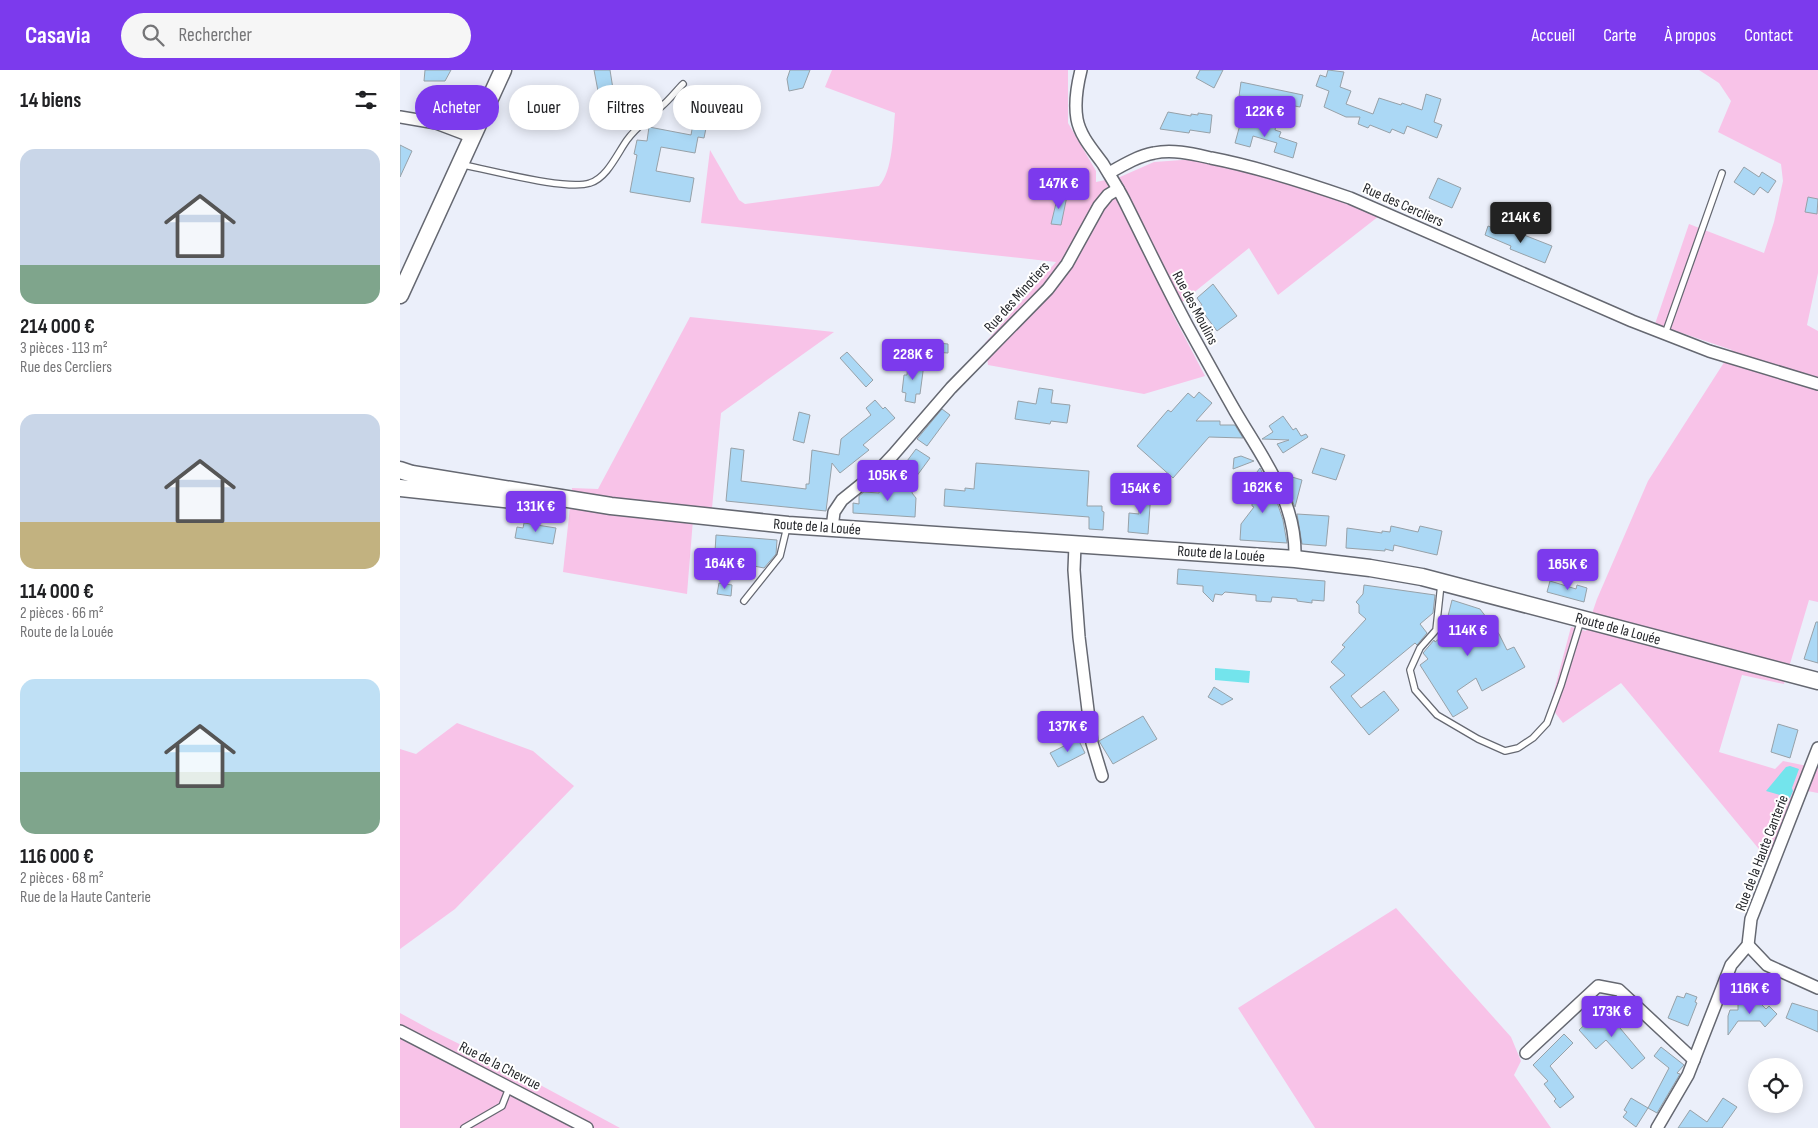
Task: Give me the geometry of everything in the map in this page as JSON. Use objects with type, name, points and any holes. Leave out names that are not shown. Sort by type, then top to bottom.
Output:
[{"type":"main road","points":[[400,295],[503,70]]},
{"type":"main road","name":"Route de la Louée","points":[[400,470],[412,474],[611,506]]},
{"type":"main road","name":"Route de la Louée","points":[[400,488],[516,500],[611,506],[788,525],[1295,559],[1370,568],[1441,582],[1818,681]]},
{"type":"street","name":"Rue des Moulins","points":[[1081,70],[1075,102],[1077,120],[1083,136],[1109,173],[1187,325],[1235,411],[1277,480],[1295,531],[1295,559]]},
{"type":"street","points":[[400,117],[436,123],[473,137]]},
{"type":"street","name":"Rue des Cercliers","points":[[1109,173],[1135,159],[1154,153],[1170,152],[1197,155],[1252,167],[1350,198],[1588,303],[1664,334],[1709,351],[1818,384]]},
{"type":"street","name":"Rue des Minotiers","points":[[832,528],[834,512],[842,500],[878,471],[893,456],[951,388],[1048,289],[1067,264],[1099,206],[1108,195],[1118,189]]},
{"type":"street","points":[[1074,544],[1079,637],[1092,743],[1102,776]]},
{"type":"street","name":"Rue de la Haute Canterie","points":[[1748,945],[1751,919],[1818,748]]},
{"type":"street","points":[[1657,1128],[1688,1076],[1731,965],[1748,945],[1767,965],[1818,988]]},
{"type":"street","points":[[1526,1053],[1598,986],[1619,990],[1694,1060]]},
{"type":"street","name":"Rue de la Chevrue","points":[[400,1031],[586,1128]]},
{"type":"lane","points":[[460,164],[562,184],[580,186],[592,183],[604,173],[642,123],[662,107],[683,84]]},
{"type":"lane","points":[[1664,334],[1722,173]]},
{"type":"lane","points":[[744,601],[780,556],[788,525]]},
{"type":"lane","points":[[1441,582],[1436,630],[1420,648],[1410,670],[1415,690],[1436,715],[1478,739],[1506,751],[1518,748],[1533,738],[1547,723],[1581,620]]},
{"type":"lane","points":[[464,1128],[502,1106],[509,1088]]},
{"type":"shaded area","points":[[832,70],[1068,70],[1068,123],[1096,171],[1096,182],[1120,177],[1154,162],[1196,159],[1265,174],[1379,216],[1278,295],[1249,248],[1171,311],[1205,376],[1144,394],[988,365],[985,343],[1056,262],[701,223],[710,150],[739,200],[745,204],[879,186],[884,179],[890,162],[895,113],[825,87]]},
{"type":"shaded area","points":[[1699,70],[1818,70],[1818,273],[1807,325],[1818,331],[1818,602],[1809,600],[1784,684],[1742,675],[1719,752],[1775,769],[1783,761],[1817,768],[1818,766],[1818,793],[1797,789],[1768,860],[1621,683],[1563,723],[1550,706],[1571,627],[1586,631],[1597,599],[1648,481],[1732,350],[1655,324],[1689,224],[1764,253],[1774,222],[1783,181],[1781,164],[1718,132],[1731,101],[1719,83]]},
{"type":"shaded area","points":[[690,317],[834,332],[721,413],[712,508],[694,507],[687,594],[563,572],[572,488],[598,489]]},
{"type":"shaded area","points":[[457,723],[533,751],[574,786],[455,909],[400,949],[400,749],[416,754]]},
{"type":"shaded area","points":[[1396,908],[1511,1037],[1521,1061],[1514,1075],[1551,1128],[1315,1128],[1238,1008]]},
{"type":"shaded area","points":[[400,1013],[518,1073],[620,1128],[400,1128]]},
{"type":"water","points":[[1215,668],[1250,671],[1249,683],[1215,680]]},
{"type":"water","points":[[1790,766],[1799,769],[1790,798],[1766,791],[1786,767]]},
{"type":"building","points":[[425,70],[451,70],[445,81],[424,81]]},
{"type":"building","points":[[594,70],[610,70],[612,85],[597,85]]},
{"type":"building","points":[[790,70],[810,70],[803,88],[789,91],[787,79]]},
{"type":"building","points":[[1200,70],[1223,70],[1214,88],[1196,78]]},
{"type":"building","points":[[1328,70],[1344,72],[1340,87],[1351,91],[1346,104],[1373,114],[1379,98],[1422,110],[1426,94],[1441,99],[1434,122],[1442,125],[1437,138],[1407,126],[1404,134],[1392,129],[1390,133],[1370,125],[1368,128],[1358,124],[1360,117],[1346,117],[1324,107],[1329,91],[1316,86],[1320,75],[1326,77]]},
{"type":"building","points":[[1241,82],[1303,95],[1300,107],[1239,96]]},
{"type":"building","points":[[1168,112],[1191,116],[1191,114],[1198,115],[1198,113],[1212,115],[1210,133],[1190,130],[1189,133],[1160,129]]},
{"type":"building","points":[[1241,121],[1262,128],[1264,122],[1276,125],[1275,130],[1281,132],[1279,137],[1297,143],[1293,158],[1274,152],[1277,143],[1253,136],[1250,147],[1235,143]]},
{"type":"building","points":[[649,130],[663,130],[691,135],[692,130],[706,130],[704,138],[698,137],[695,153],[661,147],[656,171],[694,178],[690,202],[630,192],[637,155],[634,154],[637,140],[647,141]]},
{"type":"building","points":[[400,145],[412,151],[400,177]]},
{"type":"building","points":[[1744,167],[1759,177],[1762,172],[1776,181],[1768,193],[1760,187],[1754,195],[1734,182]]},
{"type":"building","points":[[1438,178],[1461,188],[1452,208],[1429,198]]},
{"type":"building","points":[[1058,195],[1067,196],[1061,225],[1051,224]]},
{"type":"building","points":[[1808,197],[1818,199],[1817,214],[1805,212]]},
{"type":"building","points":[[1488,226],[1496,229],[1497,227],[1523,237],[1524,235],[1552,246],[1545,263],[1510,249],[1511,246],[1485,235]]},
{"type":"building","points":[[1213,284],[1237,316],[1217,331],[1199,307],[1202,305],[1197,298]]},
{"type":"building","points":[[919,341],[948,344],[948,353],[919,351]]},
{"type":"building","points":[[847,352],[873,380],[866,387],[840,358]]},
{"type":"building","points":[[908,361],[924,364],[920,394],[916,394],[915,403],[905,401],[906,393],[902,392],[904,375],[907,375]]},
{"type":"building","points":[[1039,388],[1053,390],[1051,403],[1070,405],[1067,423],[1051,421],[1050,424],[1015,419],[1018,401],[1036,404]]},
{"type":"building","points":[[1199,392],[1212,403],[1196,421],[1220,421],[1220,425],[1235,425],[1243,438],[1209,437],[1173,478],[1137,446],[1168,410],[1171,412],[1188,393],[1194,398]]},
{"type":"building","points":[[875,400],[895,418],[863,445],[869,450],[840,473],[832,463],[826,511],[726,501],[731,448],[744,450],[741,481],[806,489],[806,484],[809,484],[812,450],[839,455],[841,439],[871,415],[866,408]]},
{"type":"building","points":[[942,409],[950,415],[927,446],[917,439]]},
{"type":"building","points":[[799,412],[810,415],[804,443],[793,440]]},
{"type":"building","points":[[1283,416],[1293,430],[1296,428],[1301,436],[1306,434],[1308,437],[1283,453],[1277,444],[1289,440],[1262,439],[1273,432],[1269,426]]},
{"type":"building","points":[[1321,448],[1345,455],[1336,480],[1312,473]]},
{"type":"building","points":[[916,449],[930,458],[916,477],[904,465]]},
{"type":"building","points":[[1241,456],[1254,461],[1233,469],[1234,458]]},
{"type":"building","points":[[976,463],[1089,471],[1087,506],[1102,506],[1102,511],[1104,512],[1103,530],[1089,529],[1089,517],[944,506],[945,489],[965,491],[965,488],[974,489]]},
{"type":"building","points":[[1260,468],[1277,502],[1283,520],[1287,543],[1240,540],[1241,524],[1254,507],[1252,506],[1252,494],[1248,491],[1248,484]]},
{"type":"building","points":[[1292,477],[1302,480],[1295,507],[1288,490]]},
{"type":"building","points":[[899,485],[913,487],[912,493],[916,498],[915,517],[853,513],[853,503],[859,504],[859,496],[864,492],[879,493],[880,487],[899,488]]},
{"type":"building","points":[[1138,492],[1151,492],[1148,534],[1128,532],[1129,513],[1139,514]]},
{"type":"building","points":[[1297,514],[1329,516],[1326,546],[1302,544]]},
{"type":"building","points":[[524,523],[556,528],[553,544],[515,538],[517,527],[523,528]]},
{"type":"building","points":[[1391,526],[1418,532],[1420,526],[1442,531],[1437,555],[1394,545],[1393,551],[1346,548],[1347,528],[1382,533],[1382,531],[1390,532]]},
{"type":"building","points":[[716,535],[777,540],[776,554],[764,568],[754,566],[755,564],[724,561],[697,567],[699,550],[715,552]]},
{"type":"building","points":[[1178,569],[1325,581],[1324,601],[1312,600],[1312,603],[1297,601],[1297,599],[1272,597],[1271,602],[1256,601],[1256,595],[1225,592],[1222,595],[1215,594],[1213,602],[1203,592],[1203,586],[1177,584]]},
{"type":"building","points":[[1550,581],[1576,589],[1577,585],[1587,588],[1584,602],[1547,592]]},
{"type":"building","points":[[719,583],[732,585],[731,596],[717,594]]},
{"type":"building","points":[[1364,585],[1435,595],[1433,613],[1420,624],[1427,633],[1417,645],[1415,643],[1351,696],[1361,708],[1384,691],[1399,710],[1369,735],[1330,687],[1345,675],[1331,662],[1345,647],[1342,645],[1366,619],[1359,613],[1359,605],[1356,602],[1363,594]]},
{"type":"building","points":[[1452,600],[1480,609],[1499,634],[1507,650],[1514,647],[1525,667],[1482,691],[1476,678],[1457,691],[1468,708],[1453,717],[1420,665],[1428,659],[1423,653],[1434,640],[1435,642],[1458,624],[1447,620]]},
{"type":"building","points":[[1816,622],[1818,622],[1818,663],[1804,659]]},
{"type":"building","points":[[1214,687],[1233,699],[1222,705],[1208,697]]},
{"type":"building","points":[[1143,716],[1157,739],[1113,764],[1099,741]]},
{"type":"building","points":[[1778,724],[1798,730],[1790,758],[1771,752]]},
{"type":"building","points":[[1078,739],[1085,753],[1058,767],[1050,753]]},
{"type":"building","points":[[1686,993],[1697,997],[1695,1002],[1697,1003],[1688,1026],[1668,1018],[1677,996],[1684,998]]},
{"type":"building","points":[[1792,1003],[1818,1011],[1818,1032],[1786,1018]]},
{"type":"building","points":[[1738,1004],[1761,1004],[1766,1009],[1769,1006],[1777,1014],[1765,1027],[1760,1021],[1738,1021],[1728,1035],[1728,1016],[1730,1010],[1738,1010]]},
{"type":"building","points":[[1608,1010],[1623,1025],[1620,1028],[1645,1058],[1632,1069],[1606,1040],[1596,1049],[1579,1030],[1591,1019],[1593,1021]]},
{"type":"building","points":[[1564,1034],[1573,1043],[1550,1066],[1574,1097],[1560,1108],[1554,1101],[1556,1099],[1544,1084],[1548,1081],[1533,1065]]},
{"type":"building","points":[[1661,1047],[1684,1065],[1677,1073],[1680,1074],[1657,1113],[1648,1108],[1669,1068],[1654,1056]]},
{"type":"building","points":[[1631,1098],[1648,1108],[1636,1127],[1623,1117],[1627,1112],[1624,1110]]},
{"type":"building","points":[[1723,1098],[1737,1107],[1722,1128],[1678,1128],[1690,1110],[1707,1122]]}]
